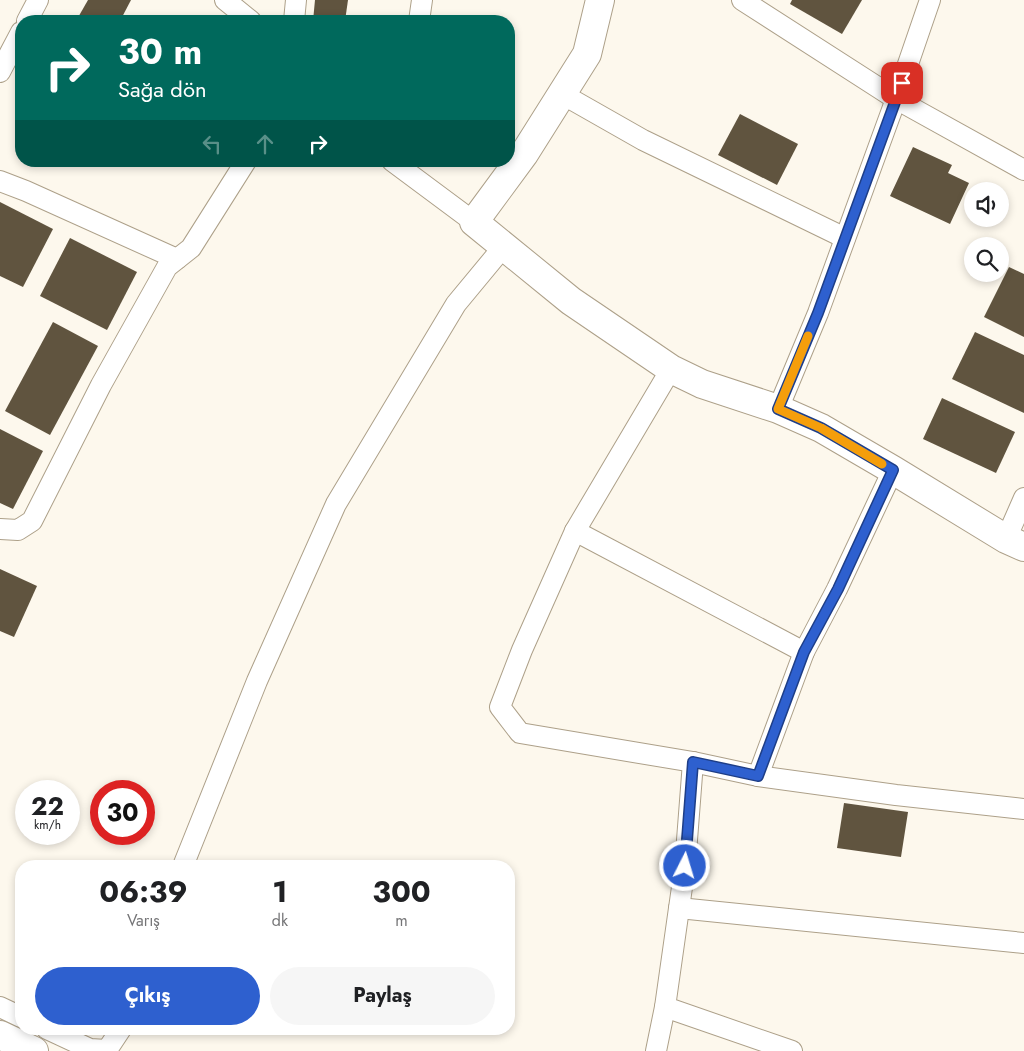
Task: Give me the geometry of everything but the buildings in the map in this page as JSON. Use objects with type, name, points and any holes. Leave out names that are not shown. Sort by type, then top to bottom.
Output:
[{"type":"main road","points":[[515,166],[586,54],[600,0]]},
{"type":"main road","points":[[514,167],[474,222],[571,301],[671,370],[702,384],[778,409],[821,428],[1015,543]]},
{"type":"main road","points":[[0,1035],[34,1051]]},
{"type":"street","points":[[30,15],[38,0]]},
{"type":"street","points":[[225,0],[244,15]]},
{"type":"street","points":[[295,15],[296,0]]},
{"type":"street","points":[[420,15],[422,0]]},
{"type":"street","points":[[742,0],[896,99],[1024,170]]},
{"type":"street","points":[[778,409],[818,313],[930,0]]},
{"type":"street","points":[[0,72],[15,43]]},
{"type":"street","points":[[562,94],[643,140],[845,238]]},
{"type":"street","points":[[0,529],[18,530],[32,521],[101,385],[168,267],[191,248],[242,167]]},
{"type":"street","points":[[400,167],[474,222]]},
{"type":"street","points":[[0,181],[26,190],[177,259]]},
{"type":"street","points":[[185,860],[257,681],[336,504],[456,304],[504,246]]},
{"type":"street","points":[[671,370],[575,531],[522,650],[500,707],[520,733],[693,762],[758,776],[896,795],[1024,809]]},
{"type":"street","points":[[758,776],[804,652],[838,589],[893,470]]},
{"type":"street","points":[[1015,543],[1024,498]]},
{"type":"street","points":[[575,531],[804,652]]},
{"type":"street","points":[[656,1051],[665,1007],[685,866],[693,762]]},
{"type":"street","points":[[679,908],[1024,943]]},
{"type":"street","points":[[0,1007],[15,1014]]},
{"type":"street","points":[[665,1007],[792,1051]]},
{"type":"street","points":[[59,1035],[90,1049],[107,1050],[117,1035]]},
{"type":"slow traffic","points":[[808,336],[778,409],[821,428],[882,464]]},
{"type":"route","points":[[685,866],[693,762],[758,776],[804,652],[838,589],[893,470],[821,428],[778,409],[818,313],[902,83]]}]
